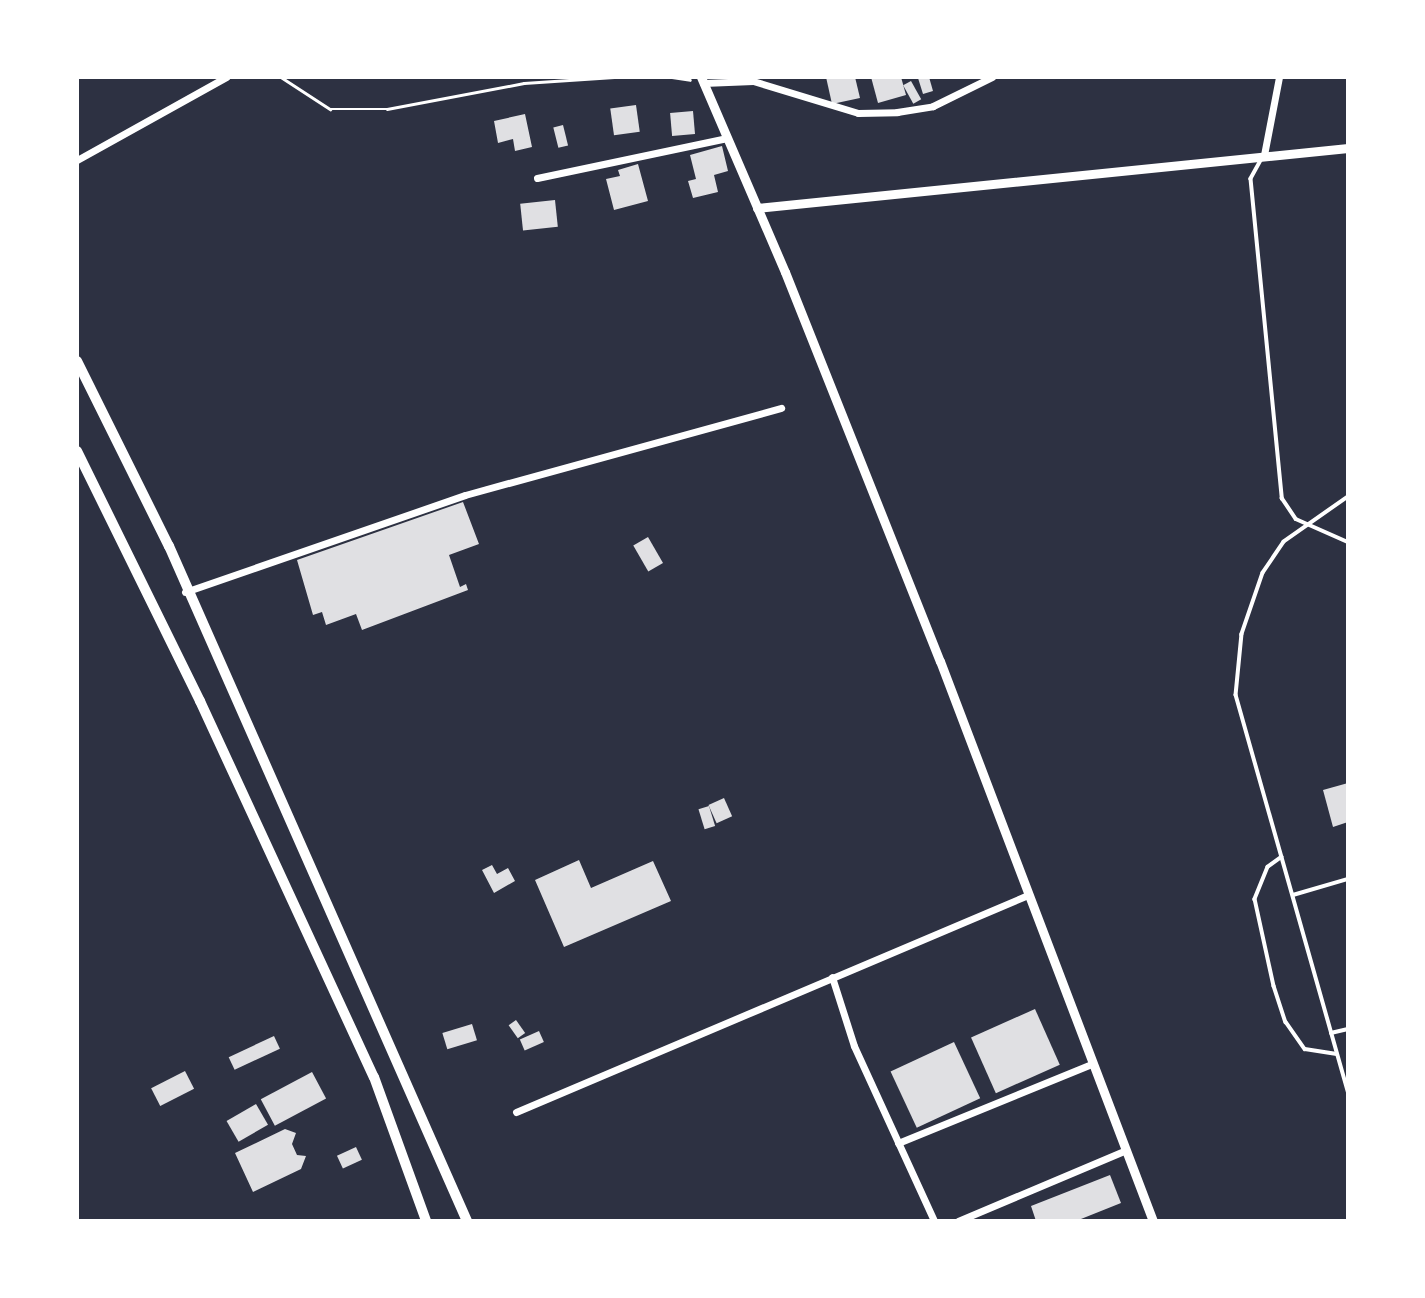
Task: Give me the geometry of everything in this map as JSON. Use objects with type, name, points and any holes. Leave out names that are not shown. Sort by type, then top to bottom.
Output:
[{"type":"highway","points":[[77,360],[187,592],[467,1221]]},
{"type":"highway","points":[[77,451],[200,701],[374,1077],[426,1221]]},
{"type":"street","points":[[77,160],[226,77]]},
{"type":"street","points":[[992,77],[933,106],[897,112],[858,113],[753,81],[702,80],[757,208],[935,648],[1153,1221]]},
{"type":"street","points":[[1264,155],[1279,77]]},
{"type":"street","points":[[537,178],[726,138]]},
{"type":"street","points":[[757,208],[1348,148]]},
{"type":"street","points":[[187,592],[465,495],[781,408]]},
{"type":"street","points":[[516,1112],[1028,895]]},
{"type":"street","points":[[832,977],[854,1046],[934,1221]]},
{"type":"street","points":[[898,1143],[1092,1064]]},
{"type":"street","points":[[958,1221],[1126,1150]]},
{"type":"lane","points":[[1264,155],[1251,179],[1276,458],[1287,511],[1307,525],[1348,542]]},
{"type":"lane","points":[[1348,497],[1284,542],[1263,573],[1237,664],[1236,695],[1348,1092]]},
{"type":"lane","points":[[1282,857],[1268,867],[1255,899],[1274,986],[1286,1022],[1305,1049],[1337,1054]]},
{"type":"lane","points":[[1293,895],[1348,879]]},
{"type":"lane","points":[[1331,1033],[1348,1029]]},
{"type":"path","points":[[281,77],[330,109],[387,109],[524,83],[614,77]]},
{"type":"path","points":[[672,77],[702,80]]},
{"type":"building","points":[[826,77],[855,77],[860,98],[832,104]]},
{"type":"building","points":[[871,77],[901,77],[906,95],[878,103]]},
{"type":"building","points":[[929,77],[933,91],[923,94],[918,78]]},
{"type":"building","points":[[911,81],[921,99],[913,104],[903,85]]},
{"type":"building","points":[[636,105],[640,132],[614,135],[610,109]]},
{"type":"building","points":[[693,111],[695,134],[672,136],[670,113]]},
{"type":"building","points":[[525,114],[532,147],[515,151],[513,139],[498,143],[494,121]]},
{"type":"building","points":[[563,125],[568,145],[558,148],[553,127]]},
{"type":"building","points":[[722,146],[728,171],[714,175],[718,192],[693,198],[688,181],[696,179],[690,155]]},
{"type":"building","points":[[638,164],[648,201],[614,210],[606,179],[620,176],[618,170]]},
{"type":"building","points":[[555,200],[558,227],[523,231],[520,204]]},
{"type":"building","points":[[463,502],[479,544],[449,555],[460,587],[466,584],[468,590],[362,630],[356,614],[326,625],[322,612],[313,615],[297,560]]},
{"type":"building","points":[[648,537],[663,563],[648,571],[633,546]]},
{"type":"building","points":[[1348,783],[1348,822],[1333,827],[1323,790]]},
{"type":"building","points":[[724,798],[732,816],[717,823],[708,805]]},
{"type":"building","points":[[709,806],[715,826],[705,829],[698,809]]},
{"type":"building","points":[[579,860],[591,888],[653,861],[671,901],[564,947],[535,880]]},
{"type":"building","points":[[492,865],[497,874],[508,868],[515,881],[494,893],[482,870]]},
{"type":"building","points":[[1035,1009],[1060,1065],[996,1093],[971,1037]]},
{"type":"building","points":[[516,1020],[525,1033],[518,1038],[509,1025]]},
{"type":"building","points":[[472,1024],[477,1040],[447,1049],[442,1033]]},
{"type":"building","points":[[539,1031],[544,1042],[525,1051],[520,1040]]},
{"type":"building","points":[[274,1036],[280,1049],[235,1070],[229,1057]]},
{"type":"building","points":[[954,1042],[980,1098],[917,1128],[891,1072]]},
{"type":"building","points":[[185,1071],[194,1089],[160,1106],[151,1088]]},
{"type":"building","points":[[312,1072],[326,1098],[275,1126],[261,1099]]},
{"type":"building","points":[[256,1104],[268,1125],[239,1142],[227,1121]]},
{"type":"building","points":[[285,1129],[296,1133],[292,1144],[297,1155],[306,1156],[301,1169],[253,1192],[235,1153]]},
{"type":"building","points":[[356,1147],[362,1160],[343,1169],[337,1156]]},
{"type":"building","points":[[1110,1175],[1121,1203],[1076,1221],[1036,1221],[1031,1206]]}]
